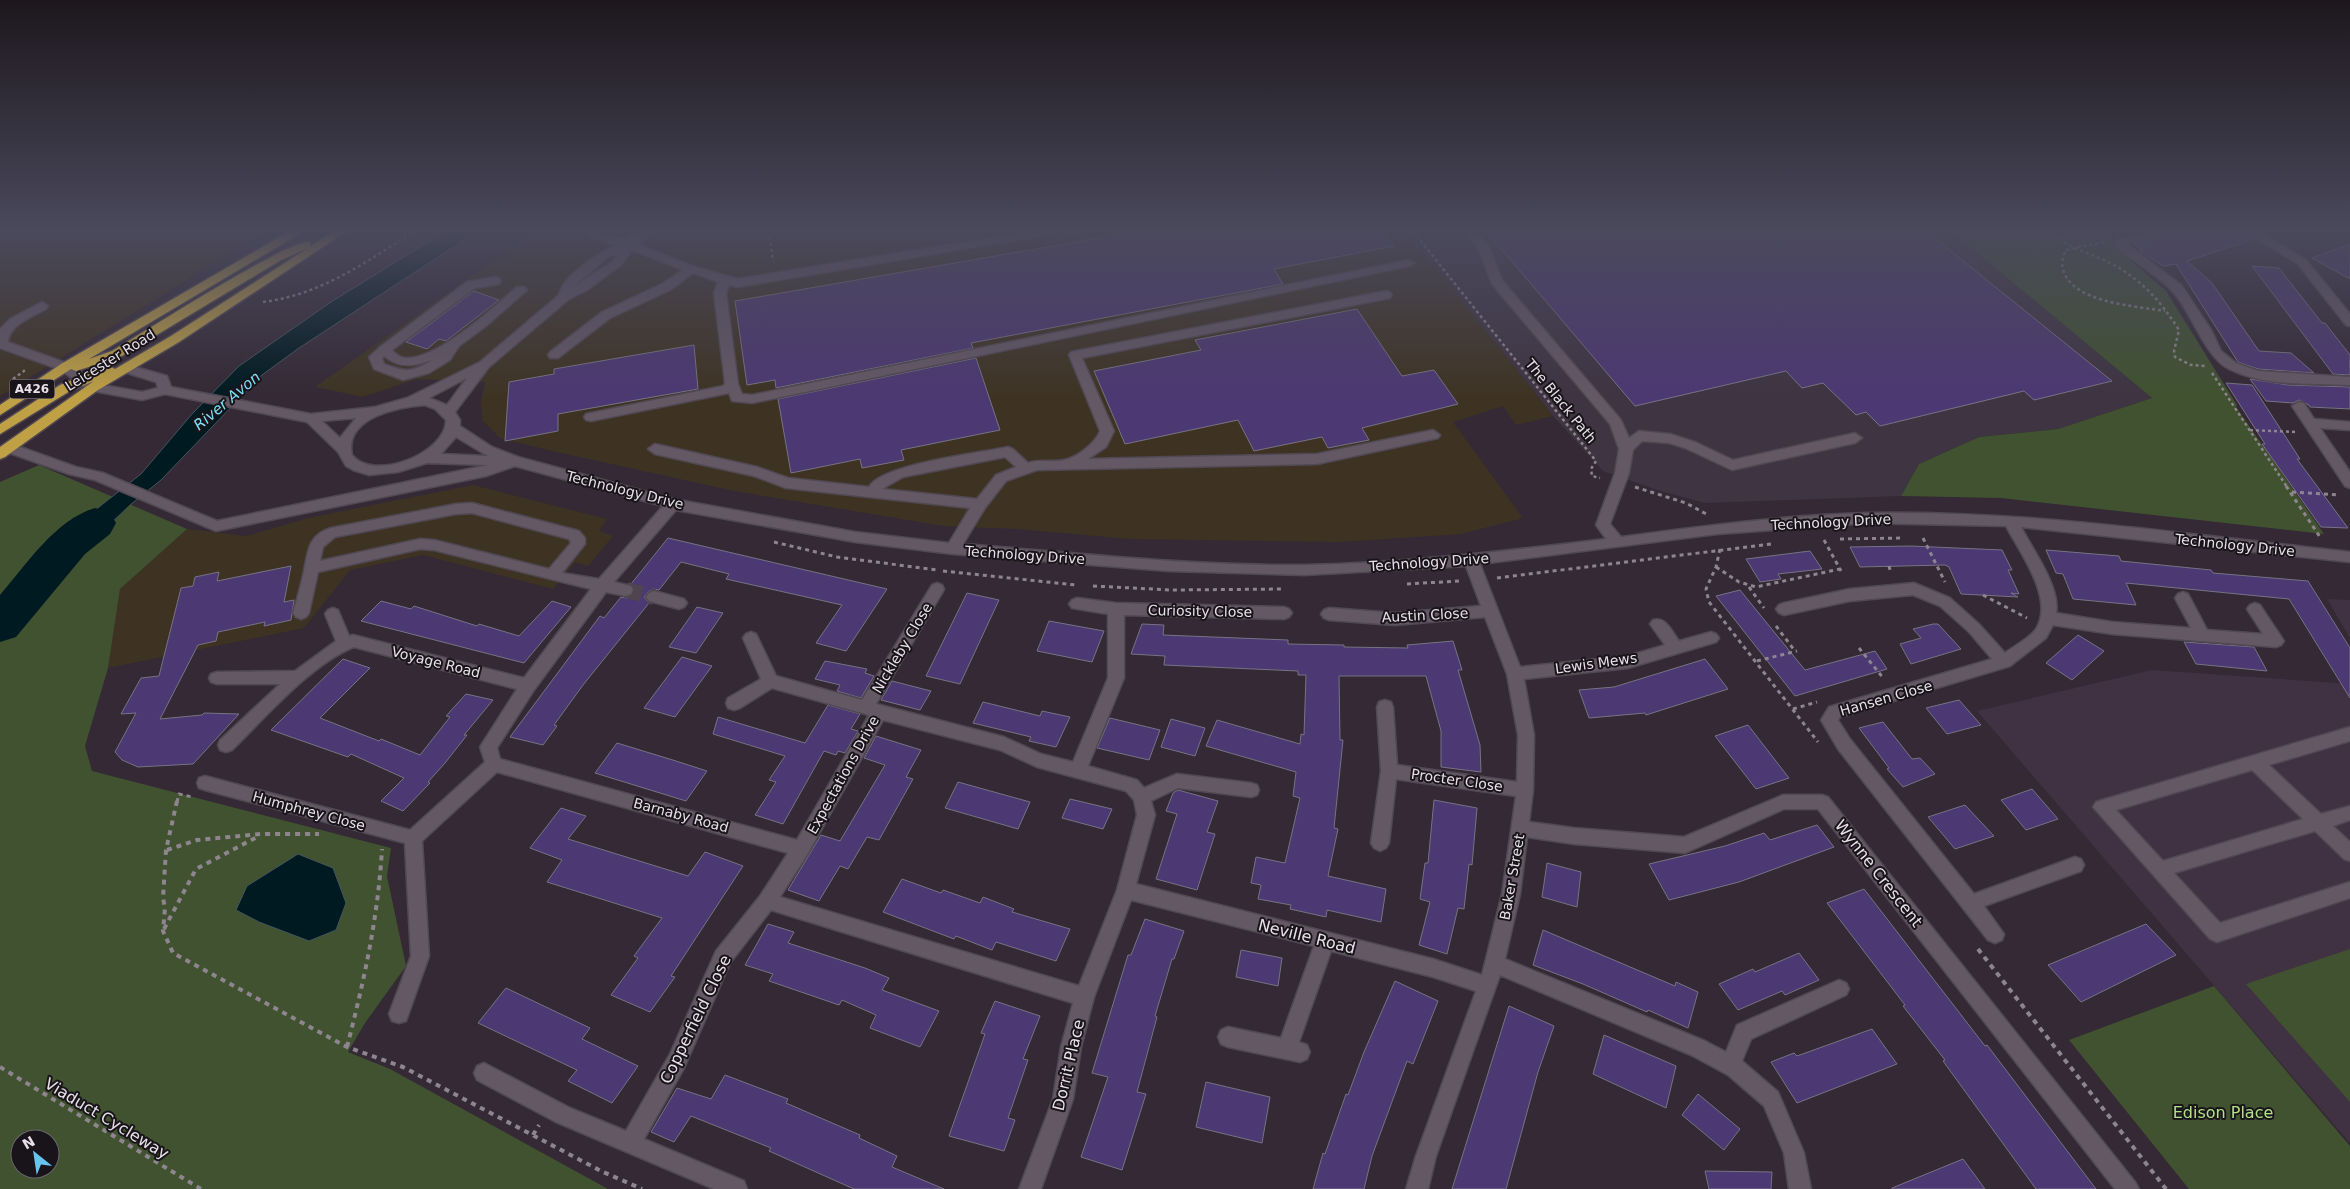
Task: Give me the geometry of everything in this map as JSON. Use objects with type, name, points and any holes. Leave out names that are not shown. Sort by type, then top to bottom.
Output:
[{"type":"highway","name":"Leicester Road","points":[[0,411],[65,367],[203,286]]},
{"type":"highway","points":[[65,367],[91,364],[116,354],[229,286]]},
{"type":"highway","name":"Leicester Road","points":[[5,451],[88,383],[126,368],[175,339],[256,286]]},
{"type":"highway","points":[[0,430],[58,392],[88,383]]},
{"type":"street","points":[[470,286],[375,357],[378,366],[403,376],[425,370],[446,357],[454,343],[521,290]]},
{"type":"street","points":[[42,306],[14,322],[3,333],[2,344],[65,367],[88,383],[142,396],[166,390],[311,418],[377,411],[410,402],[484,364],[565,296],[584,286]]},
{"type":"street","points":[[554,355],[606,315],[667,286]]},
{"type":"street","points":[[722,286],[720,293],[732,384],[737,398],[752,400],[1296,286]]},
{"type":"street","points":[[1501,286],[1616,423],[1626,449],[1619,483],[1603,525],[1617,543]]},
{"type":"street","points":[[2175,286],[2205,330],[2216,353],[2232,366],[2256,375],[2350,381]]},
{"type":"street","points":[[2322,286],[2350,322]]},
{"type":"street","points":[[1070,464],[1102,444],[1107,431],[1075,355],[1386,295]]},
{"type":"street","points":[[449,411],[484,364]]},
{"type":"street","points":[[126,368],[162,379],[166,390]]},
{"type":"street","points":[[591,417],[727,389],[732,384]]},
{"type":"street","points":[[377,411],[363,419],[351,430],[345,439],[343,449],[345,458],[364,469],[392,469],[424,458],[448,440],[454,429],[454,420],[449,411],[440,405],[426,402],[410,402]]},
{"type":"street","points":[[2299,406],[2350,483]]},
{"type":"street","points":[[311,418],[343,449]]},
{"type":"street","points":[[2315,428],[2350,426]]},
{"type":"street","name":"Technology Drive","points":[[454,429],[487,450],[514,461],[673,504],[855,537],[954,549],[1169,566],[1304,570],[1471,560],[1717,529],[1868,518],[2010,521],[2350,557]]},
{"type":"street","points":[[954,549],[980,504],[1001,478],[1036,464],[1317,459],[1433,435]]},
{"type":"street","points":[[1626,449],[1639,436],[1670,439],[1690,445],[1732,465],[1855,438]]},
{"type":"street","points":[[655,450],[757,472],[786,482],[980,504]]},
{"type":"street","points":[[5,451],[98,476],[216,526],[486,471],[514,461]]},
{"type":"street","points":[[873,493],[878,484],[900,474],[1008,452],[1025,469]]},
{"type":"street","name":"Technology Drive","points":[[424,458],[514,461]]},
{"type":"street","points":[[399,1014],[420,956],[413,838],[494,764],[488,747],[528,685],[602,586],[673,504]]},
{"type":"street","points":[[302,613],[315,546],[320,538],[331,533],[456,509],[472,508],[574,535],[578,538],[578,544],[552,575]]},
{"type":"street","points":[[2010,521],[2045,586],[2050,606],[2047,621],[2276,641],[2255,609]]},
{"type":"street","points":[[312,568],[420,544],[434,545],[552,575],[626,590]]},
{"type":"street","name":"Baker Street","points":[[1417,1189],[1426,1156],[1495,964],[1511,894],[1525,790],[1526,735],[1515,674],[1471,560]]},
{"type":"street","name":"Nickleby Close","points":[[872,709],[938,589]]},
{"type":"street","points":[[1784,609],[1850,595],[1914,589],[1944,602],[1974,628],[2004,662]]},
{"type":"street","points":[[654,597],[679,603]]},
{"type":"street","points":[[2183,598],[2202,636]]},
{"type":"street","name":"Curiosity Close","points":[[1078,604],[1116,609],[1284,613]]},
{"type":"street","points":[[1078,770],[1116,678],[1116,609]]},
{"type":"street","name":"Austin Close","points":[[1329,614],[1395,619],[1490,611]]},
{"type":"street","points":[[226,744],[323,656],[344,642],[333,614]]},
{"type":"street","name":"Hansen Close","points":[[1996,934],[1844,744],[1829,720],[1835,712],[2004,662],[2041,634],[2047,621]]},
{"type":"street","points":[[1658,624],[1675,648]]},
{"type":"street","points":[[751,638],[770,681]]},
{"type":"street","name":"Lewis Mews","points":[[1515,674],[1628,662],[1711,638]]},
{"type":"street","name":"Voyage Road","points":[[344,642],[353,641],[528,685]]},
{"type":"street","points":[[218,678],[299,677]]},
{"type":"street","points":[[734,703],[770,681],[872,709]]},
{"type":"street","points":[[1380,844],[1389,771],[1385,707]]},
{"type":"street","name":"Expectations Drive","points":[[802,849],[872,709],[1004,744],[1037,760],[1131,785],[1142,797]]},
{"type":"street","points":[[2350,734],[2102,807],[2217,933],[2350,890]]},
{"type":"street","points":[[2255,762],[2350,853]]},
{"type":"street","name":"Barnaby Road","points":[[494,764],[802,849]]},
{"type":"street","name":"Procter Close","points":[[1389,771],[1525,790]]},
{"type":"street","points":[[802,849],[768,900],[1084,997],[1126,890],[1146,815],[1142,797],[1176,781],[1251,790]]},
{"type":"street","name":"Humphrey Close","points":[[201,791],[303,809],[413,838]]},
{"type":"street","name":"Wynne Crescent","points":[[1521,828],[1574,836],[1685,845],[1783,802],[1822,802],[2128,1189]]},
{"type":"street","points":[[2159,870],[2350,813]]},
{"type":"street","points":[[1971,903],[2075,865]]},
{"type":"street","name":"Neville Road","points":[[1126,890],[1433,968],[1487,986]]},
{"type":"street","name":"Copperfield Close","points":[[630,1144],[677,1061],[723,957],[768,900]]},
{"type":"street","points":[[1228,1037],[1293,1050],[1326,941]]},
{"type":"street","points":[[1495,964],[1698,1048],[1730,1066],[1770,1099],[1794,1153],[1800,1189]]},
{"type":"street","points":[[1730,1066],[1744,1032],[1839,989]]},
{"type":"street","name":"Dorrit Place","points":[[1030,1189],[1063,1100],[1071,1047],[1084,997]]},
{"type":"street","points":[[484,1073],[563,1115],[737,1188]]},
{"type":"path","points":[[256,303],[276,302],[317,286]]},
{"type":"path","name":"The Black Path","points":[[1457,286],[1596,461],[1591,469],[1592,476],[1706,511],[1717,529]]},
{"type":"path","points":[[2071,286],[2082,294],[2166,311]]},
{"type":"path","points":[[2145,286],[2161,302],[2179,330],[2174,351],[2175,357],[2191,365],[2208,366],[2320,537]]},
{"type":"path","points":[[2249,430],[2315,428]]},
{"type":"path","points":[[2291,492],[2340,495]]},
{"type":"path","points":[[1923,538],[1937,570],[1959,603],[1955,611]]},
{"type":"path","points":[[1716,567],[1748,586],[1756,587],[1840,570],[1824,540]]},
{"type":"path","points":[[1748,586],[1767,613]]},
{"type":"path","points":[[1983,595],[2026,618],[2047,621]]},
{"type":"path","points":[[1757,661],[1796,651],[1772,620]]},
{"type":"path","points":[[1859,648],[1887,683]]},
{"type":"path","points":[[201,791],[179,794],[166,850],[163,898],[166,908],[163,932],[173,953],[346,1047],[403,1067],[602,1172],[642,1189]]},
{"type":"path","points":[[346,1047],[365,976],[379,898],[382,830]]},
{"type":"path","points":[[166,850],[197,840],[261,834],[321,834]]},
{"type":"path","points":[[163,932],[196,869],[261,834]]},
{"type":"path","name":"Viaduct Cycleway","points":[[0,1067],[201,1189]]},
{"type":"shaded area","points":[[0,286],[176,286],[0,396]]},
{"type":"shaded area","points":[[457,286],[1451,286],[1553,416],[1516,425],[1503,406],[1453,422],[1523,518],[1461,534],[1339,542],[1130,539],[1017,529],[943,526],[734,491],[552,451],[500,438],[482,420],[481,401],[485,382],[417,379],[363,397],[315,387]]},
{"type":"shaded area","points":[[1451,286],[2018,286],[2152,398],[2058,429],[1979,437],[1919,464],[1901,496],[1705,503],[1657,490],[1603,471],[1553,416]]},
{"type":"shaded area","points":[[473,485],[607,519],[599,531],[613,536],[588,566],[575,562],[553,589],[423,555],[350,570],[304,628],[108,668],[120,589],[187,529],[246,536],[308,518]]},
{"type":"shaded area","points":[[2327,599],[2350,600],[2350,638]]},
{"type":"shaded area","points":[[2152,670],[2350,684],[2350,1143],[1977,711]]},
{"type":"green space","points":[[2018,286],[2161,286],[2166,291],[2237,405],[2236,407],[2324,534],[2001,498],[1901,496],[1919,464],[1979,437],[2058,429],[2152,398]]},
{"type":"green space","points":[[39,465],[187,529],[120,589],[108,668],[85,746],[92,771],[391,848],[387,876],[406,966],[365,1023],[348,1052],[390,1069],[608,1189],[0,1189],[0,482]]},
{"type":"green space","points":[[2350,949],[2350,1102],[2246,984]]},
{"type":"green space","name":"Edison Place","points":[[2214,986],[2350,1146],[2350,1189],[2189,1189],[2069,1040]]},
{"type":"water","points":[[356,286],[393,286],[299,348],[262,375],[161,480],[130,505],[63,569],[42,561],[71,529],[141,474],[192,414],[239,366]]},
{"type":"water","points":[[298,854],[333,868],[346,903],[336,930],[309,941],[259,922],[236,910],[247,886]]},
{"type":"building","points":[[819,286],[1270,286],[971,343],[973,348],[776,388],[775,380],[747,385],[735,301]]},
{"type":"building","points":[[1533,286],[1995,286],[2112,381],[2034,400],[2024,391],[1880,426],[1866,412],[1856,415],[1823,383],[1802,388],[1786,371],[1635,406]]},
{"type":"building","points":[[2190,286],[2214,286],[2259,351],[2291,353],[2314,373],[2258,369],[2238,362]]},
{"type":"building","points":[[2267,286],[2293,286],[2350,355],[2350,375],[2333,374]]},
{"type":"building","points":[[474,291],[499,300],[446,341],[439,339],[427,349],[406,342]]},
{"type":"building","points":[[1357,309],[1402,376],[1434,370],[1458,404],[1362,428],[1369,440],[1328,448],[1322,437],[1254,451],[1238,420],[1125,444],[1094,371],[1201,350],[1195,340]]},
{"type":"building","points":[[694,345],[698,389],[558,414],[558,431],[505,441],[509,382],[554,374],[554,369]]},
{"type":"building","points":[[976,358],[1000,430],[901,450],[904,460],[862,468],[860,459],[791,473],[778,399]]},
{"type":"building","points":[[2250,379],[2288,385],[2350,387],[2350,409],[2310,407],[2299,400],[2293,403],[2266,401]]},
{"type":"building","points":[[2226,383],[2252,385],[2300,459],[2297,459],[2348,528],[2321,527],[2262,444],[2265,444]]},
{"type":"building","points":[[668,538],[887,589],[846,651],[816,643],[842,605],[726,579],[729,574],[681,562],[659,590],[653,589],[644,597],[649,603],[583,685],[554,725],[557,726],[543,745],[510,737],[600,616],[604,618],[621,597],[627,598],[633,595],[635,589],[631,584]]},
{"type":"building","points":[[1911,546],[2002,550],[2012,570],[2008,570],[2019,594],[2011,593],[2018,597],[1961,594],[1949,567],[1945,565],[1860,567],[1850,547]]},
{"type":"building","points":[[2046,550],[2119,556],[2121,561],[2211,570],[2213,573],[2308,581],[2350,648],[2350,698],[2289,599],[2126,583],[2136,605],[2073,599],[2063,574],[2056,573]]},
{"type":"building","points":[[1810,551],[1822,569],[1778,574],[1781,579],[1760,582],[1746,559]]},
{"type":"building","points":[[291,566],[284,602],[294,600],[291,620],[264,626],[265,622],[218,632],[216,641],[198,645],[160,719],[202,715],[204,713],[239,714],[193,764],[138,767],[122,760],[115,752],[136,713],[121,714],[141,678],[159,676],[181,588],[193,586],[195,577],[219,572],[217,581]]},
{"type":"building","points":[[1740,590],[1805,670],[1875,651],[1887,669],[1795,696],[1716,596]]},
{"type":"building","points":[[967,593],[999,600],[960,684],[926,676]]},
{"type":"building","points":[[381,601],[411,609],[414,606],[477,626],[479,624],[519,636],[552,601],[571,607],[524,663],[361,621]]},
{"type":"building","points":[[697,607],[723,613],[696,653],[669,647]]},
{"type":"building","points":[[1049,621],[1104,631],[1092,662],[1037,651]]},
{"type":"building","points":[[1142,624],[1164,625],[1163,635],[1288,640],[1288,644],[1408,648],[1407,645],[1453,641],[1462,670],[1458,670],[1480,745],[1481,772],[1441,767],[1441,731],[1426,676],[1339,676],[1340,740],[1343,740],[1334,828],[1338,829],[1328,876],[1386,889],[1381,922],[1327,910],[1326,917],[1290,909],[1291,905],[1258,899],[1261,885],[1251,883],[1256,857],[1285,863],[1300,798],[1293,796],[1296,772],[1206,746],[1217,720],[1300,744],[1301,734],[1304,735],[1306,675],[1298,675],[1298,671],[1164,665],[1165,656],[1131,654]]},
{"type":"building","points":[[1938,624],[1961,649],[1911,664],[1900,644],[1921,638],[1913,629]]},
{"type":"building","points":[[2078,635],[2104,651],[2072,680],[2046,663]]},
{"type":"building","points":[[2184,642],[2254,647],[2267,671],[2196,664]]},
{"type":"building","points":[[682,657],[712,666],[675,717],[644,708]]},
{"type":"building","points":[[343,659],[370,668],[320,718],[420,755],[450,717],[446,716],[466,694],[493,700],[464,735],[467,735],[445,763],[428,782],[430,783],[403,811],[381,801],[404,778],[351,754],[348,757],[271,730]]},
{"type":"building","points":[[1705,659],[1728,689],[1646,715],[1645,713],[1589,718],[1579,690],[1614,687]]},
{"type":"building","points":[[825,661],[867,669],[865,673],[874,676],[861,698],[837,691],[840,685],[815,679]]},
{"type":"building","points":[[892,681],[931,691],[920,710],[881,700]]},
{"type":"building","points":[[1959,700],[1981,725],[1947,734],[1926,708]]},
{"type":"building","points":[[983,702],[1040,716],[1042,711],[1070,717],[1056,747],[1029,741],[1031,737],[973,723]]},
{"type":"building","points":[[828,705],[860,714],[851,729],[858,731],[845,753],[838,751],[836,755],[824,751],[783,824],[755,815],[776,782],[769,780],[785,756],[713,734],[718,717],[805,743]]},
{"type":"building","points":[[1110,718],[1160,730],[1149,760],[1097,748]]},
{"type":"building","points":[[1171,719],[1205,728],[1195,756],[1161,747]]},
{"type":"building","points":[[1883,722],[1912,759],[1920,758],[1935,774],[1903,787],[1887,769],[1889,768],[1859,728]]},
{"type":"building","points":[[1748,725],[1789,778],[1756,789],[1715,736]]},
{"type":"building","points":[[876,736],[921,750],[906,777],[913,779],[879,840],[867,837],[848,869],[840,866],[819,901],[788,890],[821,835],[840,841],[885,765],[864,758]]},
{"type":"building","points":[[617,743],[707,771],[686,801],[595,773]]},
{"type":"building","points":[[958,782],[1030,802],[1018,829],[945,808]]},
{"type":"building","points":[[2032,789],[2058,819],[2026,830],[2001,800]]},
{"type":"building","points":[[1178,790],[1218,801],[1207,832],[1215,834],[1197,890],[1156,879],[1177,814],[1166,811],[1173,793]]},
{"type":"building","points":[[1070,799],[1112,809],[1103,829],[1062,818]]},
{"type":"building","points":[[1434,800],[1477,808],[1472,865],[1469,864],[1464,909],[1458,908],[1447,954],[1419,945],[1430,902],[1420,899],[1425,863],[1428,863]]},
{"type":"building","points":[[1965,805],[1994,836],[1955,849],[1928,817]]},
{"type":"building","points":[[561,808],[586,816],[568,839],[688,876],[705,852],[743,866],[671,976],[675,977],[650,1012],[611,995],[638,958],[634,956],[662,918],[547,882],[562,860],[530,848]]},
{"type":"building","points":[[1817,825],[1834,847],[1739,882],[1669,900],[1649,864],[1725,846],[1764,833],[1770,840]]},
{"type":"building","points":[[1547,863],[1581,872],[1577,907],[1542,897]]},
{"type":"building","points":[[902,879],[941,893],[943,890],[980,903],[983,897],[1014,909],[1012,912],[1070,929],[1056,961],[996,942],[992,950],[956,936],[954,939],[883,912]]},
{"type":"building","points":[[1864,889],[1985,1046],[1987,1045],[2096,1189],[2036,1189],[1943,1061],[1945,1060],[1903,1006],[1905,1005],[1827,903]]},
{"type":"building","points":[[1145,919],[1184,931],[1174,959],[1172,959],[1155,1016],[1157,1017],[1137,1092],[1146,1094],[1122,1170],[1081,1157],[1108,1077],[1092,1073],[1128,955],[1131,955]]},
{"type":"building","points":[[768,924],[794,932],[788,943],[865,968],[889,978],[882,990],[939,1011],[920,1047],[870,1028],[876,1015],[842,1000],[839,1005],[769,981],[773,974],[745,965]]},
{"type":"building","points":[[2146,924],[2176,955],[2081,1002],[2048,965]]},
{"type":"building","points":[[1543,930],[1675,986],[1676,982],[1698,992],[1688,1028],[1648,1010],[1647,1012],[1533,965]]},
{"type":"building","points":[[1241,950],[1282,958],[1278,986],[1236,977]]},
{"type":"building","points":[[1799,953],[1819,980],[1785,995],[1782,991],[1738,1010],[1719,984],[1753,969],[1755,972]]},
{"type":"building","points":[[1395,981],[1438,1001],[1413,1064],[1407,1061],[1372,1156],[1364,1189],[1313,1189],[1323,1153],[1325,1154],[1346,1094],[1348,1095],[1364,1052]]},
{"type":"building","points":[[506,988],[590,1028],[582,1039],[638,1066],[612,1103],[568,1081],[577,1070],[478,1023]]},
{"type":"building","points":[[995,1001],[1040,1016],[1023,1059],[1028,1060],[1008,1118],[1015,1120],[1004,1151],[949,1136],[985,1034],[981,1033]]},
{"type":"building","points":[[1509,1006],[1554,1026],[1538,1072],[1506,1189],[1452,1189]]},
{"type":"building","points":[[1872,1029],[1897,1064],[1797,1103],[1771,1062],[1794,1053],[1797,1056]]},
{"type":"building","points":[[1604,1035],[1676,1066],[1666,1108],[1593,1074]]},
{"type":"building","points":[[725,1075],[788,1099],[786,1103],[860,1135],[859,1138],[897,1156],[892,1167],[944,1189],[854,1189],[769,1151],[771,1148],[691,1116],[674,1142],[651,1132],[677,1088],[711,1099]]},
{"type":"building","points":[[1206,1082],[1270,1097],[1262,1143],[1196,1127]]},
{"type":"building","points":[[1698,1094],[1740,1129],[1724,1150],[1682,1115]]},
{"type":"building","points":[[1963,1159],[1985,1189],[1892,1189],[1892,1188]]},
{"type":"building","points":[[1705,1171],[1772,1172],[1771,1189],[1709,1189]]},
{"type":"waterway","name":"River Avon","points":[[0,625],[70,543],[95,523]]},
{"type":"tunnel","points":[[626,590],[654,597]]}]
